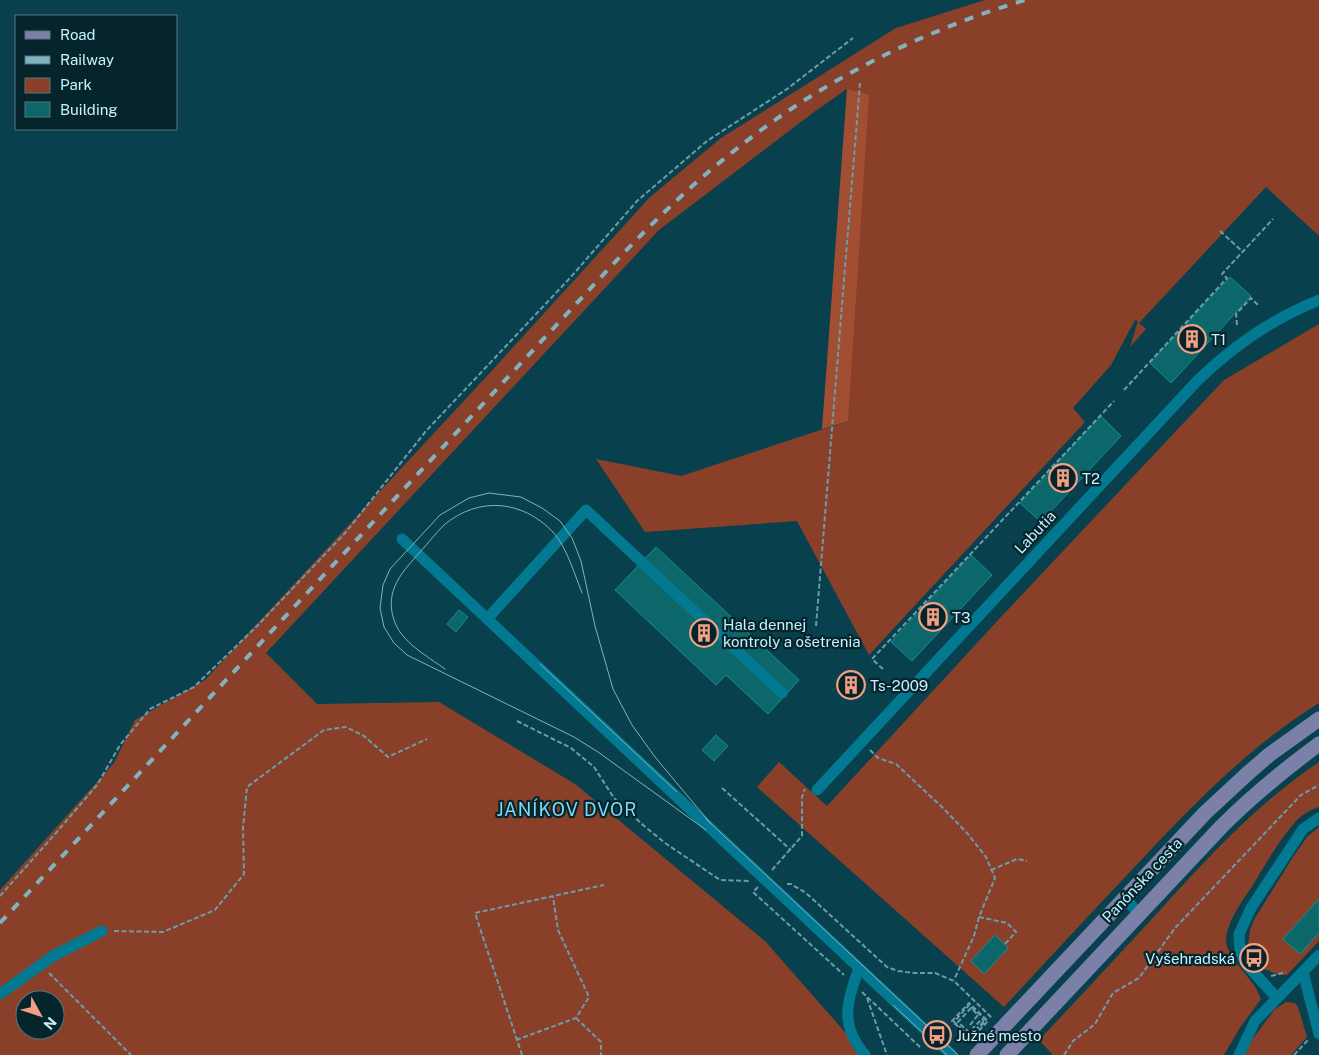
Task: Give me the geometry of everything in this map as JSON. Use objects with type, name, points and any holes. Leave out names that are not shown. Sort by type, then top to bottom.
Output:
[{"type":"main road","name":"Panónska cesta","points":[[976,1048],[1014,1016],[1205,813],[1270,755],[1319,719]]},
{"type":"main road","name":"Panónska cesta","points":[[1007,1055],[1240,808],[1319,744]]},
{"type":"street","name":"Labutia","points":[[817,790],[1198,380],[1224,356],[1269,325],[1291,312],[1319,300]]},
{"type":"street","points":[[487,619],[586,510],[782,693]]},
{"type":"street","points":[[402,539],[952,1055]]},
{"type":"street","points":[[1277,998],[1246,964],[1240,951],[1240,934],[1251,908],[1303,830],[1319,818]]},
{"type":"street","points":[[1125,899],[1139,913]]},
{"type":"street","points":[[0,994],[52,956],[102,931]]},
{"type":"street","points":[[1239,1055],[1256,1021],[1319,955]]},
{"type":"street","points":[[859,968],[849,997],[848,1021],[850,1034],[865,1055]]},
{"type":"street","points":[[1303,972],[1318,1032]]},
{"type":"path","points":[[0,896],[97,785],[120,745],[150,708],[194,687],[258,625],[346,532],[426,431],[570,278],[637,201],[706,142],[787,89],[853,38]]},
{"type":"path","points":[[816,626],[860,83]]},
{"type":"path","points":[[1124,390],[1227,278],[1222,274],[1273,218]]},
{"type":"path","points":[[1220,231],[1243,251]]},
{"type":"path","points":[[1237,325],[1236,314],[1251,298],[1259,306]]},
{"type":"path","points":[[883,669],[872,659],[1114,401]]},
{"type":"path","points":[[102,931],[163,932],[215,910],[244,874],[243,828],[247,787],[324,730],[346,727],[364,736],[388,757],[427,739]]},
{"type":"path","points":[[861,742],[878,758],[896,764],[943,808],[967,833],[986,857],[995,878],[979,917],[974,936],[954,981]]},
{"type":"path","points":[[1064,1055],[1073,1041],[1094,1024],[1113,993],[1139,978],[1175,928],[1301,795],[1319,785]]},
{"type":"path","points":[[722,788],[791,850]]},
{"type":"path","points":[[802,797],[802,836],[753,892],[922,1048]]},
{"type":"path","points":[[991,870],[1017,859],[1027,861]]},
{"type":"path","points":[[522,1055],[475,914],[604,885]]},
{"type":"path","points":[[516,1040],[576,1018],[589,997],[558,930],[553,896]]},
{"type":"path","points":[[979,917],[1007,923],[1016,932],[1005,944]]},
{"type":"path","points":[[52,956],[48,972],[131,1055]]},
{"type":"path","points":[[1266,977],[1287,971]]},
{"type":"path","points":[[866,996],[887,1055]]},
{"type":"path","points":[[976,1048],[972,1038],[988,1021],[969,1003],[952,1021],[970,1038],[986,1020],[969,1005],[954,1022],[970,1036],[984,1021]]},
{"type":"path","points":[[970,1024],[978,1015],[971,1008],[958,1022],[969,1032],[982,1019],[989,1025]]},
{"type":"path","points":[[576,1018],[601,1042],[601,1055]]},
{"type":"path","points":[[1294,1055],[1318,1032]]},
{"type":"green space","points":[[985,0],[1319,0],[1319,236],[1266,187],[1139,323],[1146,329],[1130,347],[1138,321],[1135,320],[1111,365],[1073,408],[1085,422],[869,655],[797,521],[645,532],[596,459],[681,476],[848,421],[847,89],[659,230],[266,653],[317,704],[439,702],[575,784],[765,941],[865,1055],[0,1055],[0,890],[114,763],[135,720],[205,680],[650,197],[721,138],[896,28]]},
{"type":"green space","points":[[1319,324],[1319,703],[1267,740],[1218,782],[1172,827],[1004,1007],[757,787],[779,762],[827,806],[1000,618],[1224,380]]},
{"type":"green space","points":[[1319,762],[1319,807],[1296,821],[1284,836],[1240,904],[1229,926],[1226,940],[1229,952],[1254,985],[1261,999],[1239,1029],[1224,1055],[1053,1055],[1039,1040],[1198,869],[1255,812]]},
{"type":"green space","points":[[1319,827],[1319,941],[1287,975],[1279,975],[1262,968],[1248,945],[1250,930],[1255,918],[1293,857],[1307,837]]},
{"type":"green space","points":[[1286,1002],[1295,1003],[1298,1007],[1307,1037],[1291,1055],[1245,1055],[1251,1041],[1275,1009]]},
{"type":"shaded area","points":[[847,89],[869,95],[848,421],[822,429]]},
{"type":"building","name":"T1","points":[[1230,277],[1251,296],[1171,383],[1150,363]]},
{"type":"building","name":"T2","points":[[1101,416],[1121,436],[1041,522],[1020,503]]},
{"type":"building","name":"Hala dennej kontroly a ošetrenia","points":[[656,547],[799,680],[768,714],[726,675],[716,685],[615,590]]},
{"type":"building","name":"T3","points":[[971,555],[992,575],[912,661],[891,642]]},
{"type":"building","points":[[459,610],[468,617],[456,632],[447,624]]},
{"type":"building","name":"Ts-2009","points":[[855,677],[859,680],[846,694],[843,690]]},
{"type":"building","points":[[716,735],[728,746],[714,761],[702,750]]},
{"type":"building","points":[[1319,899],[1319,933],[1300,954],[1283,939]]},
{"type":"building","points":[[995,935],[1008,948],[984,974],[971,961]]},
{"type":"tram line","points":[[706,830],[598,752],[574,737],[407,655],[394,643],[384,627],[380,608],[383,585],[390,569],[440,515],[469,498],[489,493],[521,497],[542,508],[560,521],[572,538],[581,561],[595,626],[613,689],[632,725],[655,757],[711,824]]},
{"type":"tram line","points":[[445,669],[415,648],[402,635],[394,620],[391,599],[397,582],[408,566],[444,525],[457,516],[471,509],[500,506],[528,513],[541,521],[553,532],[562,545],[582,593]]},
{"type":"tram line","points":[[540,664],[677,792]]},
{"type":"tram line","points":[[706,819],[958,1055]]},
{"type":"tram line","points":[[893,1005],[947,1055]]},
{"type":"railway","points":[[0,923],[616,261],[691,187],[771,123],[839,79],[911,42],[987,12],[1025,0]]},
{"type":"place","name":"T1","points":[[1192,339]]},
{"type":"place","name":"T2","points":[[1063,478]]},
{"type":"place","name":"T3","points":[[933,617]]},
{"type":"place","name":"Hala dennej kontroly a ošetrenia","points":[[704,633]]},
{"type":"place","name":"Ts-2009","points":[[851,685]]},
{"type":"place","name":"Vyšehradská","points":[[1254,958]]},
{"type":"place","name":"Južné mesto","points":[[937,1035]]},
{"type":"district","name":"JANÍKOV DVOR","points":[[567,809]]}]
